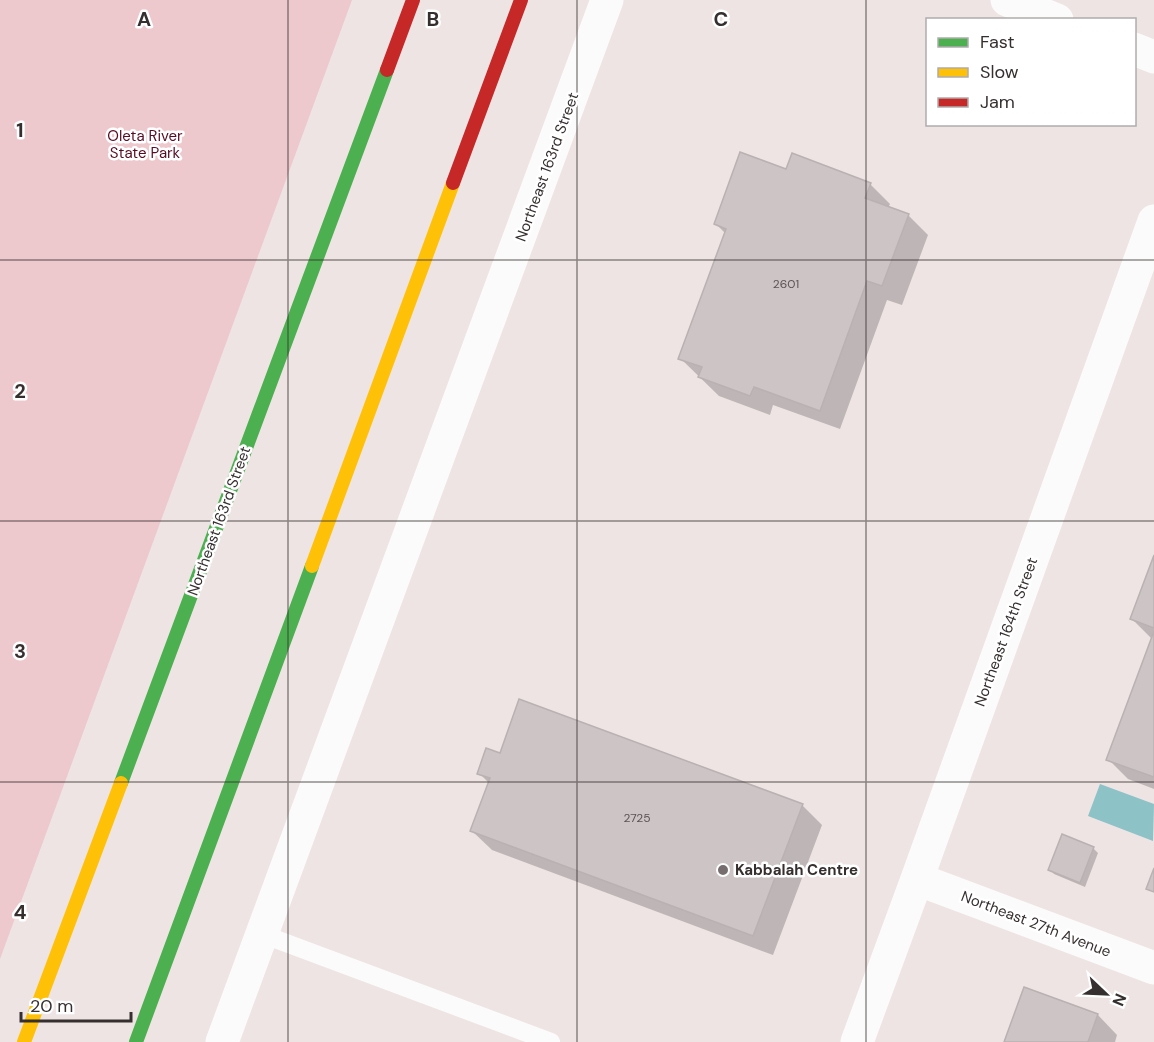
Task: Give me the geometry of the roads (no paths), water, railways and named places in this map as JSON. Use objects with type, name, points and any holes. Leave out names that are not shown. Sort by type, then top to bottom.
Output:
[{"type":"main road","name":"Northeast 163rd Street","points":[[24,1042],[413,0]]},
{"type":"main road","points":[[136,1042],[521,0]]},
{"type":"street","name":"Northeast 163rd Street","points":[[222,1042],[607,0]]},
{"type":"street","points":[[1006,0],[1052,18]]},
{"type":"street","points":[[1136,51],[1154,57]]},
{"type":"street","name":"Northeast 164th Street","points":[[857,1042],[1154,221]]},
{"type":"street","name":"Northeast 27th Avenue","points":[[917,879],[1154,968]]},
{"type":"lane","points":[[262,934],[551,1042]]},
{"type":"water","points":[[1100,784],[1154,804],[1153,841],[1088,816]]},
{"type":"place","name":"Kabbalah Centre","points":[[723,870]]},
{"type":"park label","name":"Oleta River State Park","points":[[145,144]]}]
